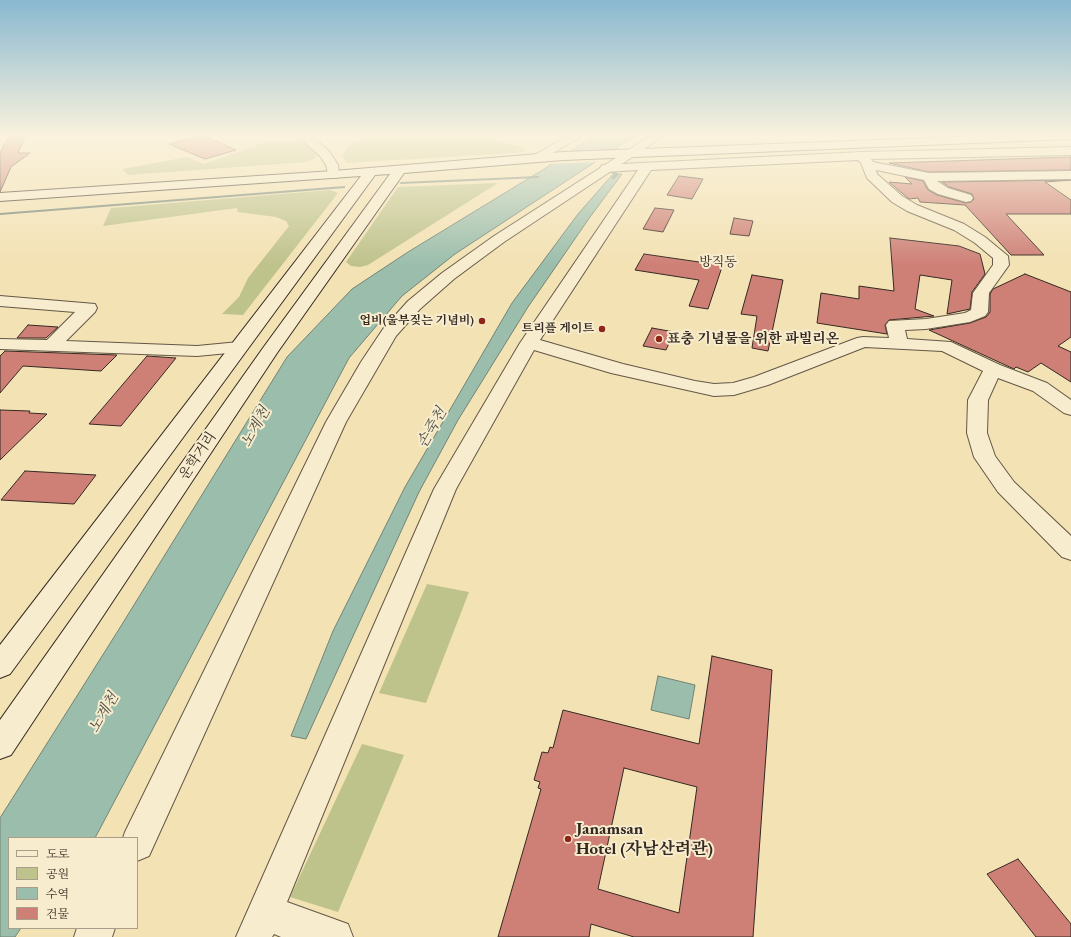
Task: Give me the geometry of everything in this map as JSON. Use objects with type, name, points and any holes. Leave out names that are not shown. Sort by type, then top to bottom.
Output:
[{"type":"street","points":[[0,198],[294,178]]},
{"type":"street","points":[[0,666],[366,178]]},
{"type":"street","name":"운학거리","points":[[0,745],[269,352],[394,178]]},
{"type":"street","points":[[138,842],[336,422],[370,362],[389,333],[414,305],[448,276],[498,239],[593,178]]},
{"type":"street","points":[[334,937],[259,925],[445,489],[529,343],[562,291],[612,178]]},
{"type":"street","points":[[874,178],[897,199],[912,208],[959,227],[980,240],[1000,256],[1001,265],[981,293],[979,312],[970,317],[926,324],[895,325],[899,343]]},
{"type":"street","points":[[929,178],[934,186],[943,192],[966,198]]},
{"type":"street","points":[[0,301],[89,308],[52,345]]},
{"type":"street","points":[[529,343],[618,369],[694,387],[714,390],[734,389],[761,381],[863,342],[945,346],[993,369],[1040,387],[1071,409]]},
{"type":"street","points":[[0,344],[197,351],[239,347]]},
{"type":"street","points":[[993,369],[978,400],[977,433],[985,457],[1006,486],[1071,551]]},
{"type":"green space","points":[[498,183],[368,265],[360,267],[351,266],[346,262],[398,187]]},
{"type":"green space","points":[[330,190],[338,193],[243,315],[222,314],[239,297],[248,278],[289,226],[286,221],[276,217],[238,212],[237,208],[103,226],[111,208]]},
{"type":"green space","points":[[427,584],[469,592],[426,703],[379,693]]},
{"type":"green space","points":[[362,744],[404,755],[338,912],[290,897]]},
{"type":"water","name":"노계천","points":[[530,178],[571,178],[455,254],[402,296],[349,358],[96,837],[8,837],[8,929],[20,929],[15,937],[0,937],[0,818],[121,626],[287,357],[352,289],[408,252]]},
{"type":"water","points":[[610,178],[619,178],[590,217],[528,307],[458,420],[419,492],[306,739],[291,736],[333,631],[405,487],[512,303],[578,214]]},
{"type":"water","points":[[658,676],[695,685],[689,719],[651,710]]},
{"type":"building","points":[[0,178],[6,178],[0,192]]},
{"type":"building","points":[[678,178],[703,179],[692,199],[667,195]]},
{"type":"building","points":[[906,178],[923,181],[928,190],[937,195],[966,203],[971,202],[974,199],[972,194],[949,187],[942,182],[1071,180],[1045,182],[1071,200],[1071,214],[1006,214],[1044,255],[1011,255],[965,205],[920,202],[918,198],[909,199],[889,182],[912,184]]},
{"type":"building","points":[[655,208],[674,210],[663,232],[643,229]]},
{"type":"building","points":[[734,218],[753,221],[749,236],[730,234]]},
{"type":"building","points":[[890,238],[959,246],[980,254],[985,274],[972,292],[970,309],[947,314],[952,280],[920,275],[915,309],[934,316],[889,320],[885,325],[887,334],[817,323],[821,293],[859,299],[859,286],[894,291]]},
{"type":"building","points":[[644,254],[699,262],[701,258],[724,261],[708,309],[689,306],[699,280],[635,270]]},
{"type":"building","points":[[1025,274],[1071,292],[1071,337],[1058,346],[1071,352],[1071,382],[1041,363],[1028,372],[1016,367],[1014,369],[929,330],[970,323],[986,317],[990,312],[990,294],[993,289]]},
{"type":"building","points":[[752,275],[783,280],[768,351],[752,348],[757,316],[741,314]]},
{"type":"building","points":[[28,325],[58,327],[46,338],[17,338]]},
{"type":"building","name":"표충 기념물을 위한 파빌리온","points":[[652,328],[674,332],[666,350],[643,346]]},
{"type":"building","points":[[5,351],[117,355],[101,371],[23,366],[0,393],[0,356]]},
{"type":"building","points":[[147,356],[176,358],[121,426],[89,424]]},
{"type":"building","points":[[0,410],[30,411],[29,413],[47,414],[0,460]]},
{"type":"building","points":[[25,471],[96,475],[74,504],[1,500]]},
{"type":"building","name":"Janamsan Hotel (자남산려관)","points":[[712,656],[772,670],[753,937],[634,937],[591,924],[589,937],[498,937],[541,789],[538,788],[540,782],[534,780],[542,752],[548,753],[550,747],[553,748],[563,710],[699,744]],"holes":[[[624,768],[697,787],[679,913],[598,889]]]},
{"type":"building","points":[[1018,859],[1071,924],[1071,937],[1036,937],[987,874]]},
{"type":"waterway","points":[[401,183],[521,178]]},
{"type":"waterway","points":[[0,214],[344,187]]},
{"type":"place","name":"업비(울부짖는 기념비)","points":[[482,321]]},
{"type":"place","name":"트리플 게이트","points":[[602,329]]},
{"type":"place","name":"표충 기념물을 위한 파빌리온","points":[[659,339]]},
{"type":"place","name":"Janamsan Hotel (자남산려관)","points":[[568,839]]},
{"type":"district","name":"방직동","points":[[718,262]]},
{"type":"water label","name":"손죽천","points":[[432,428]]}]
